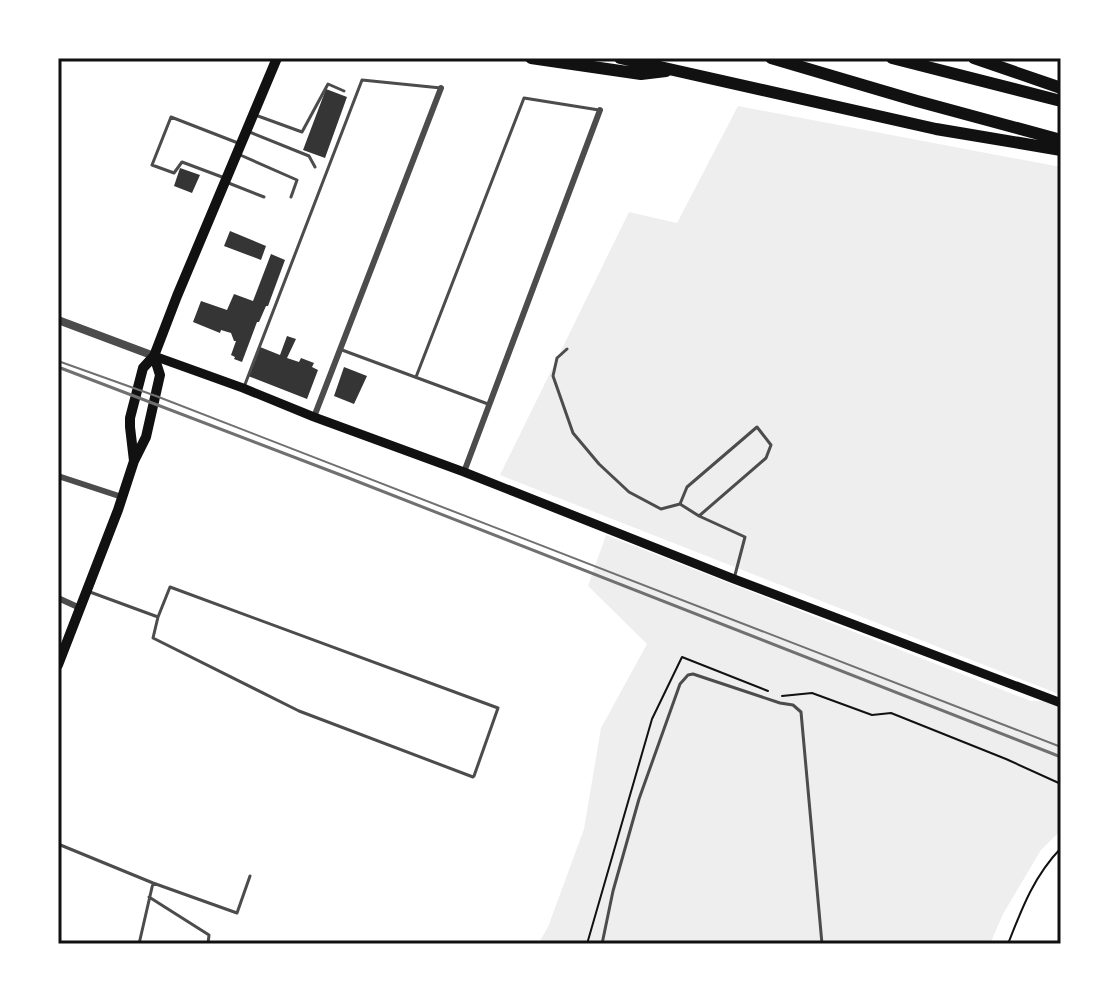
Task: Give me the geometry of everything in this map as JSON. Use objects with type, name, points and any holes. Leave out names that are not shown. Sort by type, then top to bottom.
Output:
[{"type":"highway","points":[[531,58],[641,74],[673,70]]},
{"type":"highway","points":[[620,58],[936,129],[1061,150]]},
{"type":"highway","points":[[771,58],[1061,140]]},
{"type":"highway","points":[[892,58],[1061,101]]},
{"type":"highway","points":[[974,58],[1061,88]]},
{"type":"main road","points":[[134,461],[130,418],[143,368],[154,356],[277,58]]},
{"type":"main road","points":[[154,356],[464,472],[1061,703]]},
{"type":"main road","points":[[58,665],[134,461],[146,437],[160,375],[154,356]]},
{"type":"street","points":[[314,417],[441,88]]},
{"type":"street","points":[[464,472],[600,110]]},
{"type":"street","points":[[58,320],[154,356]]},
{"type":"street","points":[[58,476],[122,497]]},
{"type":"street","points":[[58,598],[80,608]]},
{"type":"lane","points":[[243,388],[362,80],[441,88]]},
{"type":"lane","points":[[254,114],[302,132],[328,84],[344,91]]},
{"type":"lane","points":[[416,377],[524,98],[600,110]]},
{"type":"lane","points":[[264,197],[182,162],[174,173],[152,165],[171,117],[297,180],[291,197]]},
{"type":"lane","points":[[247,131],[309,156],[315,167]]},
{"type":"lane","points":[[340,349],[488,404]]},
{"type":"lane","points":[[567,349],[557,358],[553,376],[573,433],[599,464],[629,492],[661,509],[680,504],[745,537],[734,579]]},
{"type":"lane","points":[[680,504],[687,487],[757,427],[771,445],[766,458],[699,516]]},
{"type":"lane","points":[[171,587],[498,708],[474,776],[299,711],[153,638],[158,617],[171,587]]},
{"type":"lane","points":[[87,591],[158,617]]},
{"type":"lane","points":[[602,944],[613,891],[639,799],[680,684],[693,674],[793,705],[801,712],[822,944]]},
{"type":"lane","points":[[58,844],[237,913],[250,876]]},
{"type":"lane","points":[[139,944],[153,883]]},
{"type":"lane","points":[[149,897],[209,935],[208,944]]},
{"type":"path","points":[[587,944],[652,719],[682,657],[766,690]]},
{"type":"path","points":[[780,696],[812,693],[872,715],[891,713],[1061,784]]},
{"type":"path","points":[[1008,944],[1035,881],[1061,848]]},
{"type":"shaded area","points":[[738,106],[1061,167],[1061,695],[500,475],[629,212],[677,223]]},
{"type":"shaded area","points":[[606,535],[1031,701],[1061,700],[1061,830],[1041,850],[1003,914],[990,944],[538,944],[548,927],[584,829],[601,728],[647,644],[588,586]]},
{"type":"building","points":[[326,89],[347,97],[325,158],[303,150]]},
{"type":"building","points":[[180,168],[200,175],[192,193],[174,186]]},
{"type":"building","points":[[230,231],[266,246],[261,260],[224,246]]},
{"type":"building","points":[[271,254],[285,260],[242,362],[231,355],[236,341],[231,333],[221,330],[220,333],[193,322],[201,301],[227,310],[234,294],[253,301]]},
{"type":"building","points":[[287,336],[296,339],[287,358],[299,362],[301,358],[314,363],[312,367],[318,370],[307,399],[248,376],[260,347],[280,355]]},
{"type":"building","points":[[344,367],[367,376],[354,404],[334,396]]},
{"type":"tram line","points":[[58,361],[156,396],[1061,747]]},
{"type":"railway","points":[[58,367],[1061,757]]}]
